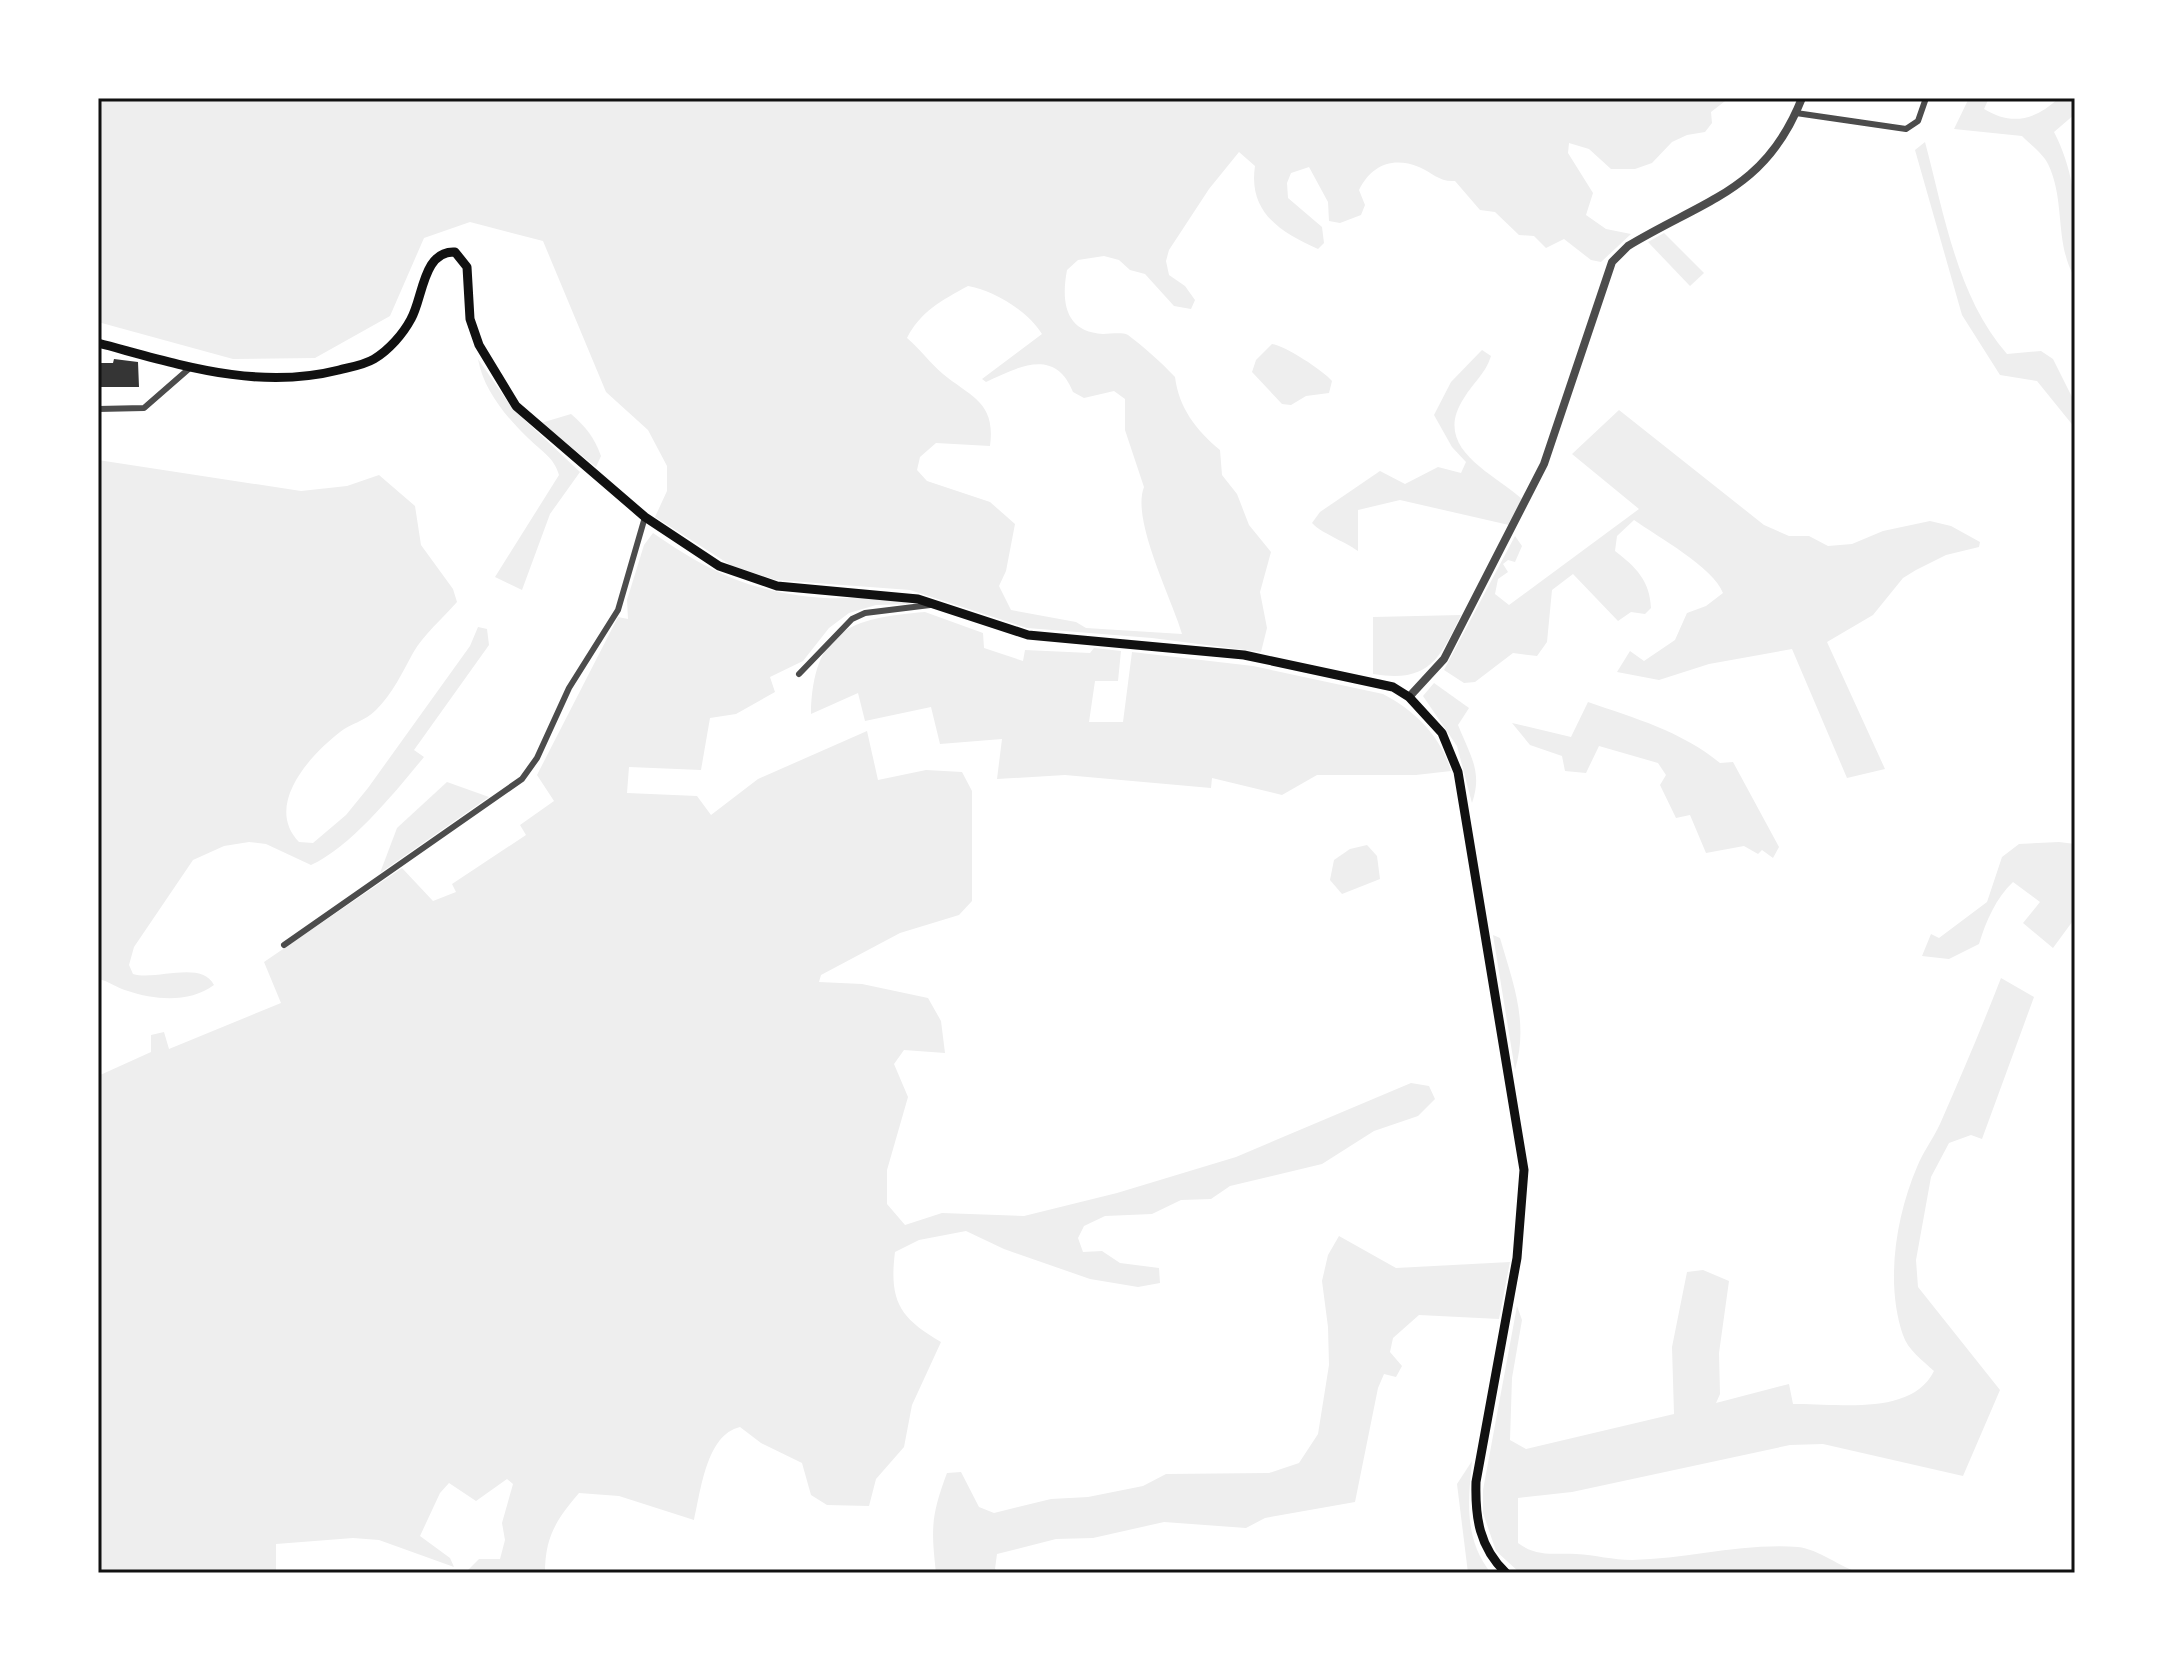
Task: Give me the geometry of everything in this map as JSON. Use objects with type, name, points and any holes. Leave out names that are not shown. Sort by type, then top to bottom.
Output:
[{"type":"main road","points":[[98,343],[228,376],[276,380],[315,376],[365,363],[391,346],[406,327],[436,259],[448,252],[455,252],[467,267],[473,332],[506,394],[527,418],[645,517],[696,553],[756,581],[809,589],[897,594],[934,603],[1028,635],[1244,655],[1364,679],[1393,687],[1409,697],[1442,733],[1454,755],[1524,1170],[1521,1234],[1475,1506],[1475,1518],[1485,1546],[1506,1573]]},
{"type":"street","points":[[1409,697],[1444,659],[1544,464],[1612,262],[1628,246],[1747,179],[1775,151],[1802,98]]},
{"type":"street","points":[[1796,113],[1906,129],[1918,121],[1926,98]]},
{"type":"street","points":[[98,409],[144,408],[191,367]]},
{"type":"street","points":[[284,945],[522,779],[537,758],[569,688],[618,610],[645,517]]},
{"type":"street","points":[[799,674],[852,619],[865,613],[934,603]]},
{"type":"shaded area","points":[[98,98],[1729,98],[1711,112],[1712,123],[1705,132],[1672,142],[1652,163],[1635,169],[1611,169],[1589,149],[1569,143],[1568,153],[1593,193],[1586,215],[1606,229],[1631,234],[1601,262],[1591,260],[1564,239],[1546,248],[1534,236],[1519,235],[1495,212],[1480,210],[1455,181],[1400,163],[1383,165],[1370,175],[1359,190],[1365,205],[1361,215],[1340,223],[1329,221],[1328,202],[1309,167],[1291,173],[1287,183],[1288,198],[1322,227],[1324,243],[1318,249],[1291,235],[1270,218],[1257,196],[1255,166],[1239,152],[1209,189],[1169,250],[1166,261],[1169,275],[1185,286],[1195,300],[1191,309],[1174,306],[1145,274],[1130,270],[1119,260],[1104,256],[1078,260],[1067,270],[1066,304],[1073,321],[1090,332],[1128,335],[1152,355],[1175,377],[1180,399],[1190,418],[1220,450],[1222,475],[1237,494],[1249,525],[1271,552],[1260,592],[1267,628],[1261,652],[1152,638],[1027,628],[910,590],[776,580],[732,566],[655,517],[667,491],[667,466],[648,430],[606,392],[543,241],[470,222],[424,238],[390,316],[315,358],[233,359],[98,322]],"holes":[[[968,286],[978,288],[1019,310],[1042,334],[982,379],[986,382],[1023,367],[1046,365],[1056,369],[1073,392],[1084,398],[1114,391],[1125,399],[1125,430],[1144,487],[1141,501],[1143,519],[1154,560],[1182,634],[1086,628],[1076,622],[1011,610],[999,586],[1006,571],[1015,524],[990,502],[927,481],[917,470],[920,457],[936,443],[990,446],[989,419],[979,402],[943,374],[907,338],[918,321],[941,302]]]},
{"type":"shaded area","points":[[1969,98],[1989,98],[1984,109],[2014,119],[2032,116],[2059,98],[2075,98],[2075,114],[2054,132],[2072,186],[2075,278],[2064,251],[2057,192],[2048,164],[2022,136],[1954,129]]},
{"type":"shaded area","points":[[1925,142],[1954,253],[1976,307],[2007,354],[2041,351],[2053,359],[2075,403],[2075,428],[2037,381],[2000,375],[1962,315],[1915,150]]},
{"type":"shaded area","points":[[1664,233],[1704,273],[1690,286],[1648,242]]},
{"type":"shaded area","points":[[1272,344],[1313,365],[1328,377],[1332,381],[1329,393],[1306,396],[1291,405],[1282,404],[1252,372],[1256,360]]},
{"type":"shaded area","points":[[1482,350],[1491,356],[1489,362],[1464,398],[1456,416],[1455,431],[1469,457],[1522,499],[1509,525],[1400,500],[1358,510],[1358,551],[1312,523],[1320,512],[1380,471],[1405,484],[1438,467],[1461,473],[1466,462],[1452,447],[1434,415],[1451,382]]},
{"type":"shaded area","points":[[478,359],[512,408],[580,472],[550,514],[522,590],[495,577],[559,475],[550,459],[497,402],[485,381]]},
{"type":"shaded area","points":[[1619,410],[1764,525],[1789,536],[1809,536],[1828,546],[1852,544],[1883,531],[1930,521],[1951,526],[1980,542],[1979,547],[1946,555],[1903,578],[1873,615],[1827,642],[1885,769],[1847,778],[1792,649],[1709,664],[1659,680],[1617,672],[1630,651],[1644,661],[1675,640],[1687,613],[1706,606],[1723,593],[1697,563],[1634,520],[1617,536],[1615,551],[1645,582],[1651,608],[1645,614],[1631,612],[1618,621],[1573,574],[1552,590],[1547,642],[1537,656],[1513,653],[1475,682],[1464,683],[1444,670],[1515,536],[1522,546],[1515,562],[1508,560],[1503,564],[1508,572],[1498,579],[1495,594],[1509,605],[1639,509],[1572,454]]},
{"type":"shaded area","points":[[571,414],[589,433],[598,449],[601,456],[596,467],[541,423]]},
{"type":"shaded area","points":[[98,460],[301,491],[347,486],[379,475],[415,506],[421,545],[453,589],[457,602],[417,646],[397,683],[376,710],[340,732],[304,768],[288,798],[286,813],[289,828],[299,842],[313,843],[346,815],[470,646],[478,627],[487,629],[489,645],[414,750],[424,757],[372,817],[342,845],[311,865],[266,844],[249,842],[224,846],[193,860],[134,947],[129,965],[133,974],[189,972],[208,978],[214,985],[183,997],[161,998],[138,994],[98,979]]},
{"type":"shaded area","points":[[653,533],[714,570],[754,586],[824,598],[879,598],[911,604],[876,605],[849,613],[829,628],[803,661],[770,677],[775,692],[736,714],[710,718],[701,770],[629,767],[627,793],[697,796],[711,815],[758,779],[867,731],[878,780],[926,770],[962,772],[972,791],[972,901],[959,915],[900,933],[821,975],[819,982],[862,984],[928,998],[941,1021],[945,1053],[904,1050],[894,1064],[908,1097],[887,1170],[887,1204],[905,1225],[942,1213],[1024,1216],[1117,1193],[1236,1157],[1411,1083],[1429,1086],[1435,1099],[1418,1116],[1374,1131],[1322,1164],[1230,1186],[1211,1199],[1181,1200],[1152,1214],[1105,1216],[1084,1226],[1078,1238],[1083,1252],[1102,1251],[1120,1263],[1159,1268],[1160,1283],[1138,1287],[1090,1279],[1004,1249],[966,1231],[919,1240],[895,1252],[894,1283],[900,1306],[915,1325],[941,1342],[912,1405],[904,1447],[876,1479],[869,1506],[827,1505],[811,1495],[802,1463],[761,1443],[740,1427],[729,1432],[712,1452],[694,1520],[619,1496],[579,1493],[553,1530],[547,1549],[545,1573],[465,1573],[479,1559],[500,1559],[505,1540],[502,1523],[513,1484],[507,1479],[476,1501],[449,1483],[440,1493],[420,1536],[450,1558],[454,1567],[379,1540],[353,1538],[276,1544],[276,1573],[98,1573],[98,1076],[151,1052],[151,1035],[164,1032],[169,1049],[281,1003],[264,962],[402,868],[433,901],[456,892],[452,884],[526,835],[520,825],[554,801],[537,775],[618,617],[628,619],[627,600],[644,545]]},
{"type":"shaded area","points":[[925,612],[983,633],[984,648],[1023,661],[1025,650],[1090,653],[1094,648],[1121,651],[1118,681],[1095,681],[1089,722],[1123,722],[1132,652],[1253,666],[1383,694],[1425,725],[1441,746],[1451,771],[1416,775],[1317,775],[1282,795],[1212,778],[1211,788],[1065,775],[997,779],[1002,739],[940,744],[931,707],[865,721],[858,693],[811,714],[819,663],[828,646],[841,634],[876,619]]},
{"type":"shaded area","points":[[1461,615],[1446,644],[1430,665],[1407,675],[1373,674],[1373,617]]},
{"type":"shaded area","points":[[1434,683],[1469,708],[1458,725],[1476,773],[1472,803],[1457,746],[1423,696]]},
{"type":"shaded area","points":[[1588,702],[1673,734],[1720,763],[1733,762],[1779,847],[1773,858],[1762,850],[1758,854],[1744,846],[1706,853],[1690,815],[1676,818],[1660,785],[1666,775],[1658,763],[1599,746],[1586,773],[1565,771],[1562,756],[1530,745],[1512,723],[1571,737]]},
{"type":"shaded area","points":[[447,782],[489,797],[380,873],[397,828]]},
{"type":"shaded area","points":[[2019,844],[2075,844],[2075,918],[2053,948],[2023,923],[2040,902],[2013,882],[1992,910],[1979,944],[1949,959],[1922,956],[1931,934],[1939,938],[1987,902],[2002,857]]},
{"type":"shaded area","points":[[1367,845],[1377,856],[1380,879],[1342,894],[1330,880],[1334,860],[1350,849]]},
{"type":"shaded area","points":[[1493,935],[1500,938],[1518,1003],[1520,1035],[1515,1070]]},
{"type":"shaded area","points":[[2001,978],[2034,997],[1982,1139],[1971,1135],[1949,1143],[1931,1177],[1916,1260],[1918,1287],[2000,1390],[1963,1476],[1823,1444],[1790,1445],[1572,1492],[1518,1498],[1518,1543],[1539,1552],[1632,1560],[1756,1547],[1798,1547],[1860,1573],[1520,1573],[1496,1551],[1483,1513],[1483,1490],[1517,1306],[1522,1320],[1512,1378],[1510,1440],[1526,1449],[1674,1414],[1672,1347],[1687,1272],[1703,1270],[1729,1281],[1719,1353],[1720,1394],[1716,1403],[1789,1384],[1793,1404],[1871,1404],[1891,1401],[1923,1386],[1934,1371],[1908,1345],[1895,1294],[1895,1250],[1903,1207],[1917,1167],[1940,1124]]},
{"type":"shaded area","points":[[1339,1236],[1396,1268],[1510,1262],[1499,1319],[1419,1315],[1393,1338],[1390,1352],[1402,1366],[1396,1377],[1384,1374],[1378,1388],[1355,1502],[1265,1518],[1246,1528],[1164,1522],[1093,1538],[1056,1539],[997,1554],[995,1569],[1000,1573],[936,1573],[934,1522],[947,1473],[961,1472],[979,1507],[994,1513],[1051,1499],[1088,1497],[1143,1486],[1166,1474],[1269,1473],[1299,1463],[1318,1434],[1329,1365],[1322,1281],[1328,1255]]},
{"type":"shaded area","points":[[1472,1461],[1469,1505],[1472,1534],[1491,1573],[1468,1573],[1457,1484]]},
{"type":"building","points":[[114,359],[138,362],[139,387],[98,387],[98,363],[113,363]]}]
